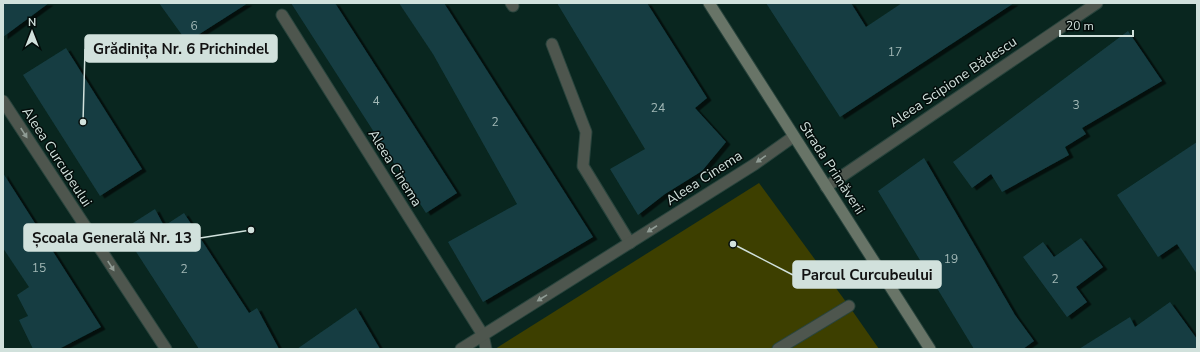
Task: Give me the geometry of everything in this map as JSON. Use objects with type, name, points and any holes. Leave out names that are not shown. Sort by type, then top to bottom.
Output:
[{"type":"main road","name":"Strada Primăverii","points":[[709,3],[793,137],[930,349]]},
{"type":"street","name":"Aleea Scipione Bădescu","points":[[826,187],[1096,3]]},
{"type":"street","name":"Aleea Cinema","points":[[282,15],[483,335]]},
{"type":"street","points":[[552,44],[586,132],[583,166],[630,244]]},
{"type":"street","name":"Aleea Curcubeului","points":[[3,101],[166,349]]},
{"type":"street","name":"Aleea Cinema","points":[[462,349],[755,164],[793,137]]},
{"type":"street","points":[[778,349],[849,306]]},
{"type":"street","points":[[483,335],[486,349]]},
{"type":"shaded area","points":[[759,183],[879,349],[495,349]]},
{"type":"building","points":[[3,3],[49,3],[3,37]]},
{"type":"building","points":[[159,3],[248,3],[187,42]]},
{"type":"building","points":[[291,3],[335,3],[457,193],[426,213]]},
{"type":"building","points":[[399,3],[444,3],[593,237],[483,302],[448,242],[517,204],[433,54]]},
{"type":"building","points":[[557,3],[647,3],[707,98],[695,108],[726,142],[702,171],[665,194],[638,215],[610,169],[645,149]]},
{"type":"building","points":[[766,3],[851,3],[866,27],[902,3],[1014,3],[840,117]]},
{"type":"building","points":[[1128,31],[1162,81],[1082,128],[1086,134],[1065,147],[1069,155],[1002,192],[991,174],[972,188],[953,162]]},
{"type":"building","points":[[66,48],[142,169],[100,196],[23,75]]},
{"type":"building","points":[[1197,142],[1197,274],[1177,244],[1158,257],[1117,195]]},
{"type":"building","points":[[924,158],[1015,315],[1034,341],[1023,349],[974,349],[878,191]]},
{"type":"building","points":[[3,173],[101,327],[59,349],[33,349],[19,320],[28,316],[17,295],[29,287],[3,248]]},
{"type":"building","points":[[155,209],[164,226],[184,213],[249,313],[257,308],[279,349],[199,349],[122,230]]},
{"type":"building","points":[[1081,238],[1103,267],[1076,287],[1087,302],[1067,317],[1023,257],[1043,242],[1054,257]]},
{"type":"building","points":[[1170,302],[1197,339],[1197,349],[1079,349],[1130,317],[1135,327]]},
{"type":"building","points":[[356,308],[380,349],[297,349]]},
{"type":"place","name":"Grădinița Nr. 6 Prichindel","points":[[83,122]]},
{"type":"place","name":"Școala Generală Nr. 13","points":[[251,230]]},
{"type":"place","name":"Parcul Curcubeului","points":[[733,244]]}]
